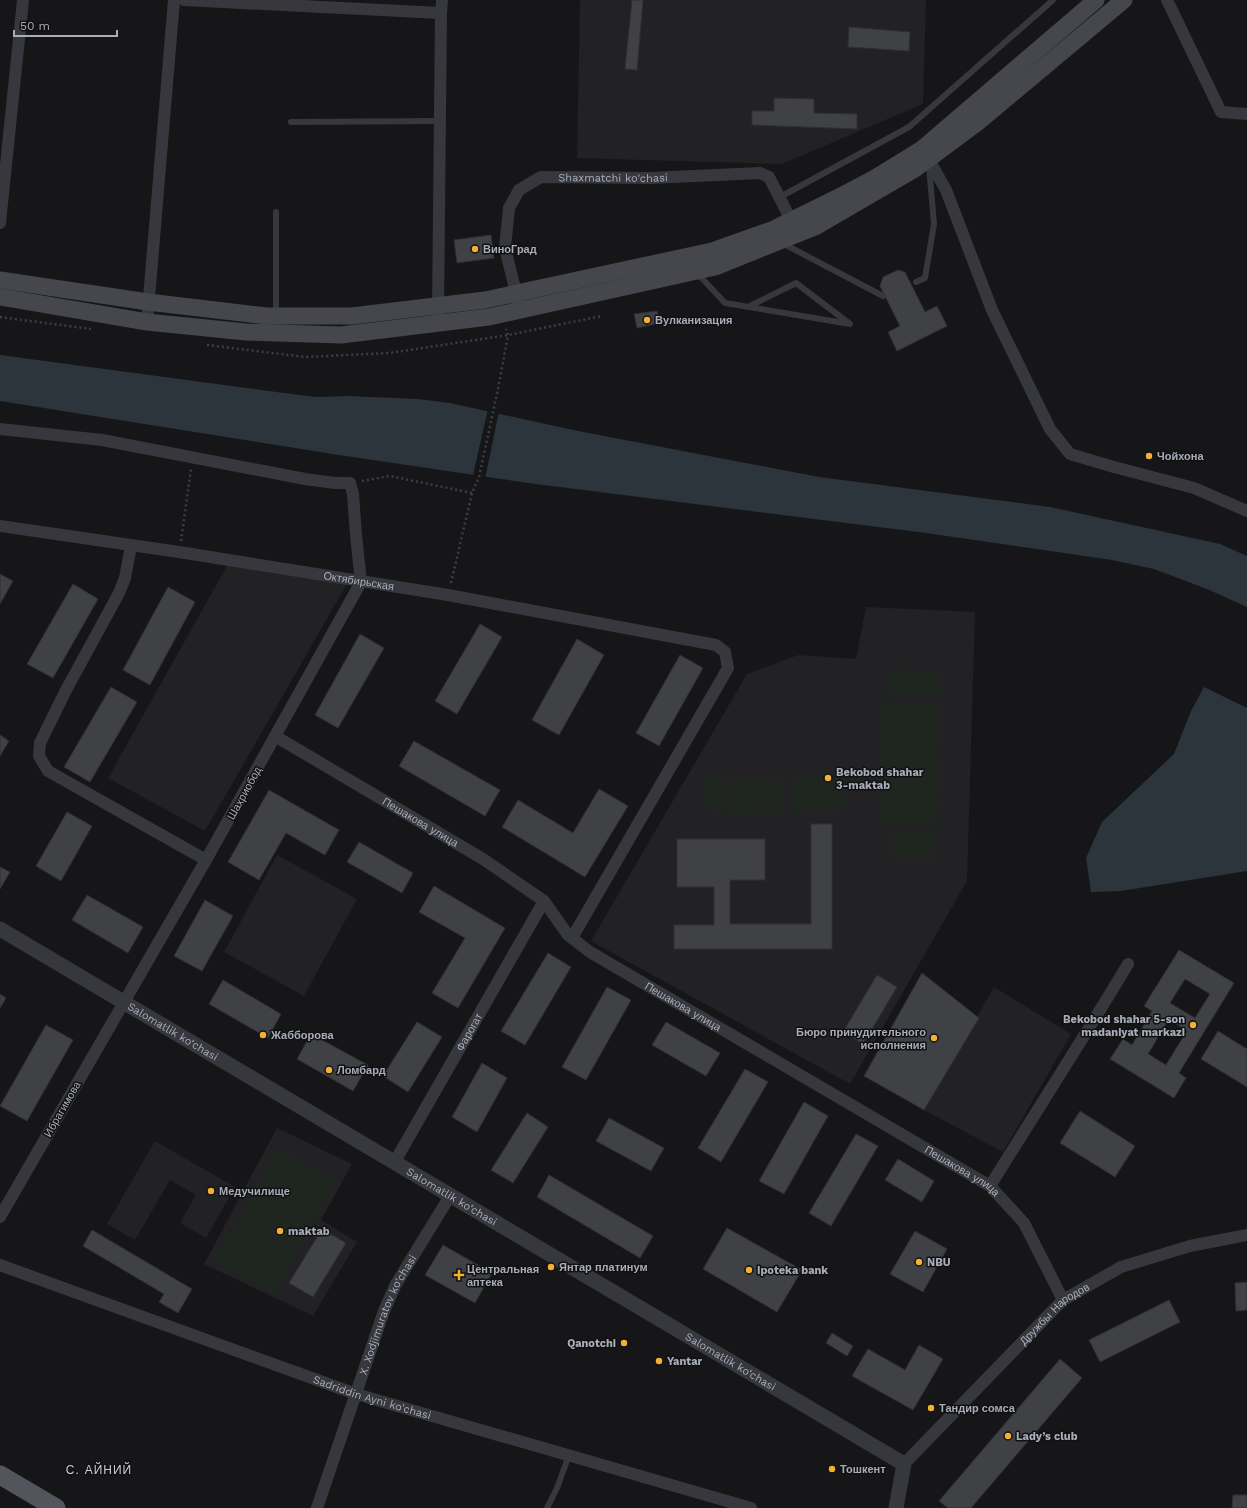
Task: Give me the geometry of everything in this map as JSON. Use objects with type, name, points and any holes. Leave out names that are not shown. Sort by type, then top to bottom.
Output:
[{"type":"main road","points":[[0,280],[148,302],[276,316],[352,316],[485,300],[712,251],[817,226],[915,169],[925,154],[1096,0]]},
{"type":"main road","points":[[0,297],[147,322],[246,332],[340,335],[438,324],[503,314],[715,267],[777,235],[791,220],[925,154],[977,123],[1124,0]]},
{"type":"main road","points":[[0,1475],[56,1508]]},
{"type":"street","points":[[0,223],[23,0]]},
{"type":"street","points":[[147,322],[174,0]]},
{"type":"street","points":[[184,0],[441,13]]},
{"type":"street","points":[[438,324],[442,0]]},
{"type":"street","points":[[1167,0],[1221,112],[1247,114]]},
{"type":"street","points":[[925,154],[946,190],[992,310],[1050,429],[1070,454],[1194,488],[1247,511]]},
{"type":"street","name":"Shaxmatchi ko'chasi","points":[[519,310],[517,293],[505,248],[508,208],[519,190],[541,177],[650,178],[760,173],[769,176],[791,220]]},
{"type":"street","points":[[0,429],[102,440],[305,479],[335,483],[350,483],[353,494],[361,582]]},
{"type":"street","name":"Октябирьская","points":[[0,526],[179,552],[448,595],[716,645],[725,652],[728,668],[572,938]]},
{"type":"street","points":[[131,546],[125,578],[119,593],[65,692],[40,743],[40,756],[48,771],[206,860]]},
{"type":"street","name":"Шахриобод","points":[[124,1002],[276,736],[361,582]]},
{"type":"street","name":"Пешакова улица","points":[[276,736],[483,859],[544,901],[568,935],[590,952],[990,1186],[1024,1223],[1062,1300]]},
{"type":"street","name":"Фарогат","points":[[394,1163],[544,901]]},
{"type":"street","name":"Salomatlik ko‘chasi","points":[[0,929],[904,1464]]},
{"type":"street","points":[[990,1186],[1087,1033],[1128,964]]},
{"type":"street","name":"Ибрагимова","points":[[0,1217],[124,1002]]},
{"type":"street","name":"X. Xodjimuratov ko'chasi","points":[[317,1508],[384,1311],[396,1284],[450,1196]]},
{"type":"street","name":"Дружбы Народов","points":[[904,1464],[1062,1300],[1121,1267],[1190,1246],[1247,1235]]},
{"type":"street","name":"Sadriddin Ayni ko'chasi","points":[[0,1265],[356,1394],[751,1508]]},
{"type":"street","points":[[897,1508],[904,1464]]},
{"type":"lane","points":[[780,197],[909,127],[1053,0]]},
{"type":"lane","points":[[291,122],[440,121]]},
{"type":"lane","points":[[916,282],[925,278],[934,224],[925,154]]},
{"type":"lane","points":[[276,212],[276,316]]},
{"type":"lane","points":[[777,235],[883,296]]},
{"type":"lane","points":[[696,271],[725,303],[748,307],[842,322],[850,324],[796,283],[748,307]]},
{"type":"lane","points":[[547,1508],[557,1488],[569,1456]]},
{"type":"path","points":[[448,595],[472,493],[479,477],[498,389],[508,335],[503,314]]},
{"type":"path","points":[[508,335],[602,316]]},
{"type":"path","points":[[179,552],[193,458]]},
{"type":"path","points":[[350,483],[390,476],[472,493]]},
{"type":"shaded area","points":[[580,0],[926,0],[923,104],[782,164],[577,158]]},
{"type":"shaded area","points":[[0,355],[316,397],[347,396],[418,399],[450,403],[578,431],[819,477],[1050,507],[1220,544],[1247,556],[1247,607],[1207,589],[1154,569],[1112,560],[926,533],[528,483],[339,455],[0,401]]},
{"type":"shaded area","points":[[233,555],[351,577],[205,831],[108,778]]},
{"type":"shaded area","name":"Bekobod shahar 3-maktab","points":[[866,607],[975,612],[967,881],[850,1084],[591,941],[747,674],[798,655],[856,659]]},
{"type":"shaded area","points":[[889,670],[940,671],[939,696],[888,695]]},
{"type":"shaded area","points":[[1204,687],[1247,708],[1247,871],[1121,891],[1091,892],[1086,858],[1102,822],[1174,754],[1191,711]]},
{"type":"shaded area","points":[[881,702],[939,703],[938,826],[880,825]]},
{"type":"shaded area","points":[[706,777],[723,777],[723,811],[705,810]]},
{"type":"shaded area","points":[[845,777],[846,810],[793,811],[792,778]]},
{"type":"shaded area","points":[[781,779],[781,812],[728,813],[728,780]]},
{"type":"shaded area","points":[[893,833],[934,833],[934,858],[893,858]]},
{"type":"shaded area","points":[[277,855],[357,899],[304,996],[224,952]]},
{"type":"shaded area","points":[[994,987],[1071,1034],[1003,1152],[924,1110]]},
{"type":"shaded area","name":"maktab","points":[[277,1128],[352,1164],[321,1220],[357,1242],[313,1316],[204,1264]]},
{"type":"shaded area","name":"Медучилище","points":[[155,1141],[235,1187],[206,1238],[180,1223],[196,1195],[170,1180],[135,1240],[107,1224]]},
{"type":"shaded area","points":[[277,1149],[335,1181],[273,1294],[214,1262]]},
{"type":"pier","points":[[488,409],[499,411],[485,479],[473,475]]},
{"type":"building","points":[[632,0],[643,0],[637,70],[625,69]]},
{"type":"building","points":[[849,27],[910,32],[909,51],[848,47]]},
{"type":"building","points":[[774,98],[814,99],[814,113],[857,114],[857,129],[752,125],[752,111],[774,111]]},
{"type":"building","points":[[491,235],[494,258],[457,263],[454,240]]},
{"type":"building","points":[[898,270],[905,272],[925,312],[937,306],[947,326],[897,351],[888,332],[900,326],[880,286],[883,277]]},
{"type":"building","name":"Вулканизация","points":[[657,311],[660,323],[637,328],[634,314]]},
{"type":"building","points":[[0,574],[13,581],[0,604]]},
{"type":"building","points":[[73,584],[98,599],[53,678],[27,664]]},
{"type":"building","points":[[168,587],[195,602],[150,685],[123,670]]},
{"type":"building","points":[[480,624],[502,637],[457,714],[435,701]]},
{"type":"building","points":[[360,634],[384,648],[338,728],[315,715]]},
{"type":"building","points":[[577,639],[604,655],[559,735],[532,720]]},
{"type":"building","points":[[680,655],[703,668],[659,746],[636,733]]},
{"type":"building","points":[[111,687],[137,702],[90,782],[64,767]]},
{"type":"building","points":[[0,735],[9,741],[0,756]]},
{"type":"building","points":[[414,741],[500,790],[485,816],[399,766]]},
{"type":"building","points":[[599,789],[628,806],[585,877],[502,827],[518,800],[573,833]]},
{"type":"building","points":[[269,790],[339,830],[325,855],[286,833],[259,880],[228,862]]},
{"type":"building","points":[[67,812],[92,826],[61,881],[36,866]]},
{"type":"building","points":[[811,824],[832,824],[832,949],[674,949],[674,925],[714,925],[714,887],[677,887],[677,839],[765,839],[765,880],[730,880],[730,924],[811,924]]},
{"type":"building","points":[[359,842],[413,873],[402,893],[347,862]]},
{"type":"building","points":[[0,867],[10,872],[0,889]]},
{"type":"building","points":[[434,886],[505,928],[458,1008],[432,993],[465,938],[419,912]]},
{"type":"building","points":[[87,895],[143,927],[128,953],[72,920]]},
{"type":"building","points":[[205,900],[233,916],[202,971],[174,956]]},
{"type":"building","name":"Bekobod shahar 5-son madaniyat markazi","points":[[1179,950],[1234,983],[1179,1073],[1186,1078],[1174,1098],[1110,1059],[1123,1039],[1132,1045],[1152,1011],[1144,1006]],"holes":[[[1185,979],[1210,994],[1195,1018],[1170,1003]],[[1169,1019],[1187,1031],[1166,1065],[1148,1054]]]},
{"type":"building","points":[[548,953],[571,967],[525,1045],[501,1031]]},
{"type":"building","points":[[922,973],[979,1018],[924,1110],[864,1076]]},
{"type":"building","points":[[877,975],[897,987],[863,1044],[843,1032]]},
{"type":"building","points":[[223,980],[281,1014],[268,1038],[209,1004]]},
{"type":"building","points":[[607,987],[631,1000],[586,1080],[562,1067]]},
{"type":"building","points":[[0,994],[6,998],[0,1008]]},
{"type":"building","points":[[417,1022],[442,1037],[408,1092],[383,1076]]},
{"type":"building","points":[[666,1022],[720,1053],[706,1076],[652,1045]]},
{"type":"building","points":[[46,1025],[73,1040],[27,1121],[0,1106]]},
{"type":"building","points":[[1218,1031],[1247,1049],[1247,1087],[1201,1059]]},
{"type":"building","points":[[311,1034],[368,1065],[353,1091],[297,1059]]},
{"type":"building","points":[[482,1063],[507,1078],[477,1132],[452,1117]]},
{"type":"building","points":[[745,1069],[768,1082],[721,1162],[698,1148]]},
{"type":"building","points":[[804,1102],[828,1116],[784,1194],[759,1181]]},
{"type":"building","points":[[1080,1111],[1135,1146],[1115,1177],[1060,1143]]},
{"type":"building","points":[[527,1113],[548,1127],[513,1183],[491,1170]]},
{"type":"building","points":[[609,1118],[664,1148],[651,1171],[596,1141]]},
{"type":"building","points":[[856,1134],[878,1146],[831,1226],[809,1213]]},
{"type":"building","points":[[898,1159],[934,1181],[922,1202],[885,1180]]},
{"type":"building","points":[[549,1175],[653,1236],[640,1258],[537,1197]]},
{"type":"building","points":[[727,1228],[802,1270],[777,1312],[703,1269]]},
{"type":"building","points":[[322,1229],[346,1243],[313,1297],[289,1283]]},
{"type":"building","points":[[92,1230],[192,1289],[178,1313],[159,1302],[164,1294],[83,1246]]},
{"type":"building","name":"NBU","points":[[915,1231],[947,1249],[923,1292],[890,1274]]},
{"type":"building","points":[[443,1245],[492,1273],[475,1303],[425,1275]]},
{"type":"building","points":[[1247,1282],[1247,1310],[1236,1311],[1235,1283]]},
{"type":"building","points":[[1169,1300],[1180,1322],[1100,1362],[1089,1340]]},
{"type":"building","points":[[832,1333],[853,1346],[847,1356],[826,1343]]},
{"type":"building","points":[[919,1345],[943,1359],[913,1410],[852,1376],[868,1349],[905,1370]]},
{"type":"building","points":[[1060,1359],[1082,1378],[971,1508],[948,1508],[939,1501]]},
{"type":"building","points":[[1233,1495],[1247,1495],[1247,1508],[1232,1508]]},
{"type":"place","name":"ВиноГрад","points":[[475,249]]},
{"type":"place","name":"Вулканизация","points":[[647,320]]},
{"type":"place","name":"Чойхона","points":[[1149,456]]},
{"type":"place","name":"Bekobod shahar 3-maktab","points":[[828,778]]},
{"type":"place","name":"Bekobod shahar 5-son madaniyat markazi","points":[[1193,1025]]},
{"type":"place","name":"Жабборова","points":[[263,1035]]},
{"type":"place","name":"Бюро принудительного исполнения","points":[[934,1038]]},
{"type":"place","name":"Ломбард","points":[[329,1070]]},
{"type":"place","name":"Медучилище","points":[[211,1191]]},
{"type":"place","name":"maktab","points":[[280,1231]]},
{"type":"place","name":"NBU","points":[[919,1262]]},
{"type":"place","name":"Янтар платинум","points":[[551,1267]]},
{"type":"place","name":"Ipoteka bank","points":[[749,1270]]},
{"type":"place","name":"Центральная аптека","points":[[459,1275]]},
{"type":"place","name":"Qanotchi","points":[[624,1343]]},
{"type":"place","name":"Yantar","points":[[659,1361]]},
{"type":"place","name":"Тандир сомса","points":[[931,1408]]},
{"type":"place","name":"Lady’s club","points":[[1008,1436]]},
{"type":"place","name":"Тошкент","points":[[832,1469]]},
{"type":"district","name":"С. АЙНИЙ","points":[[99,1470]]}]
